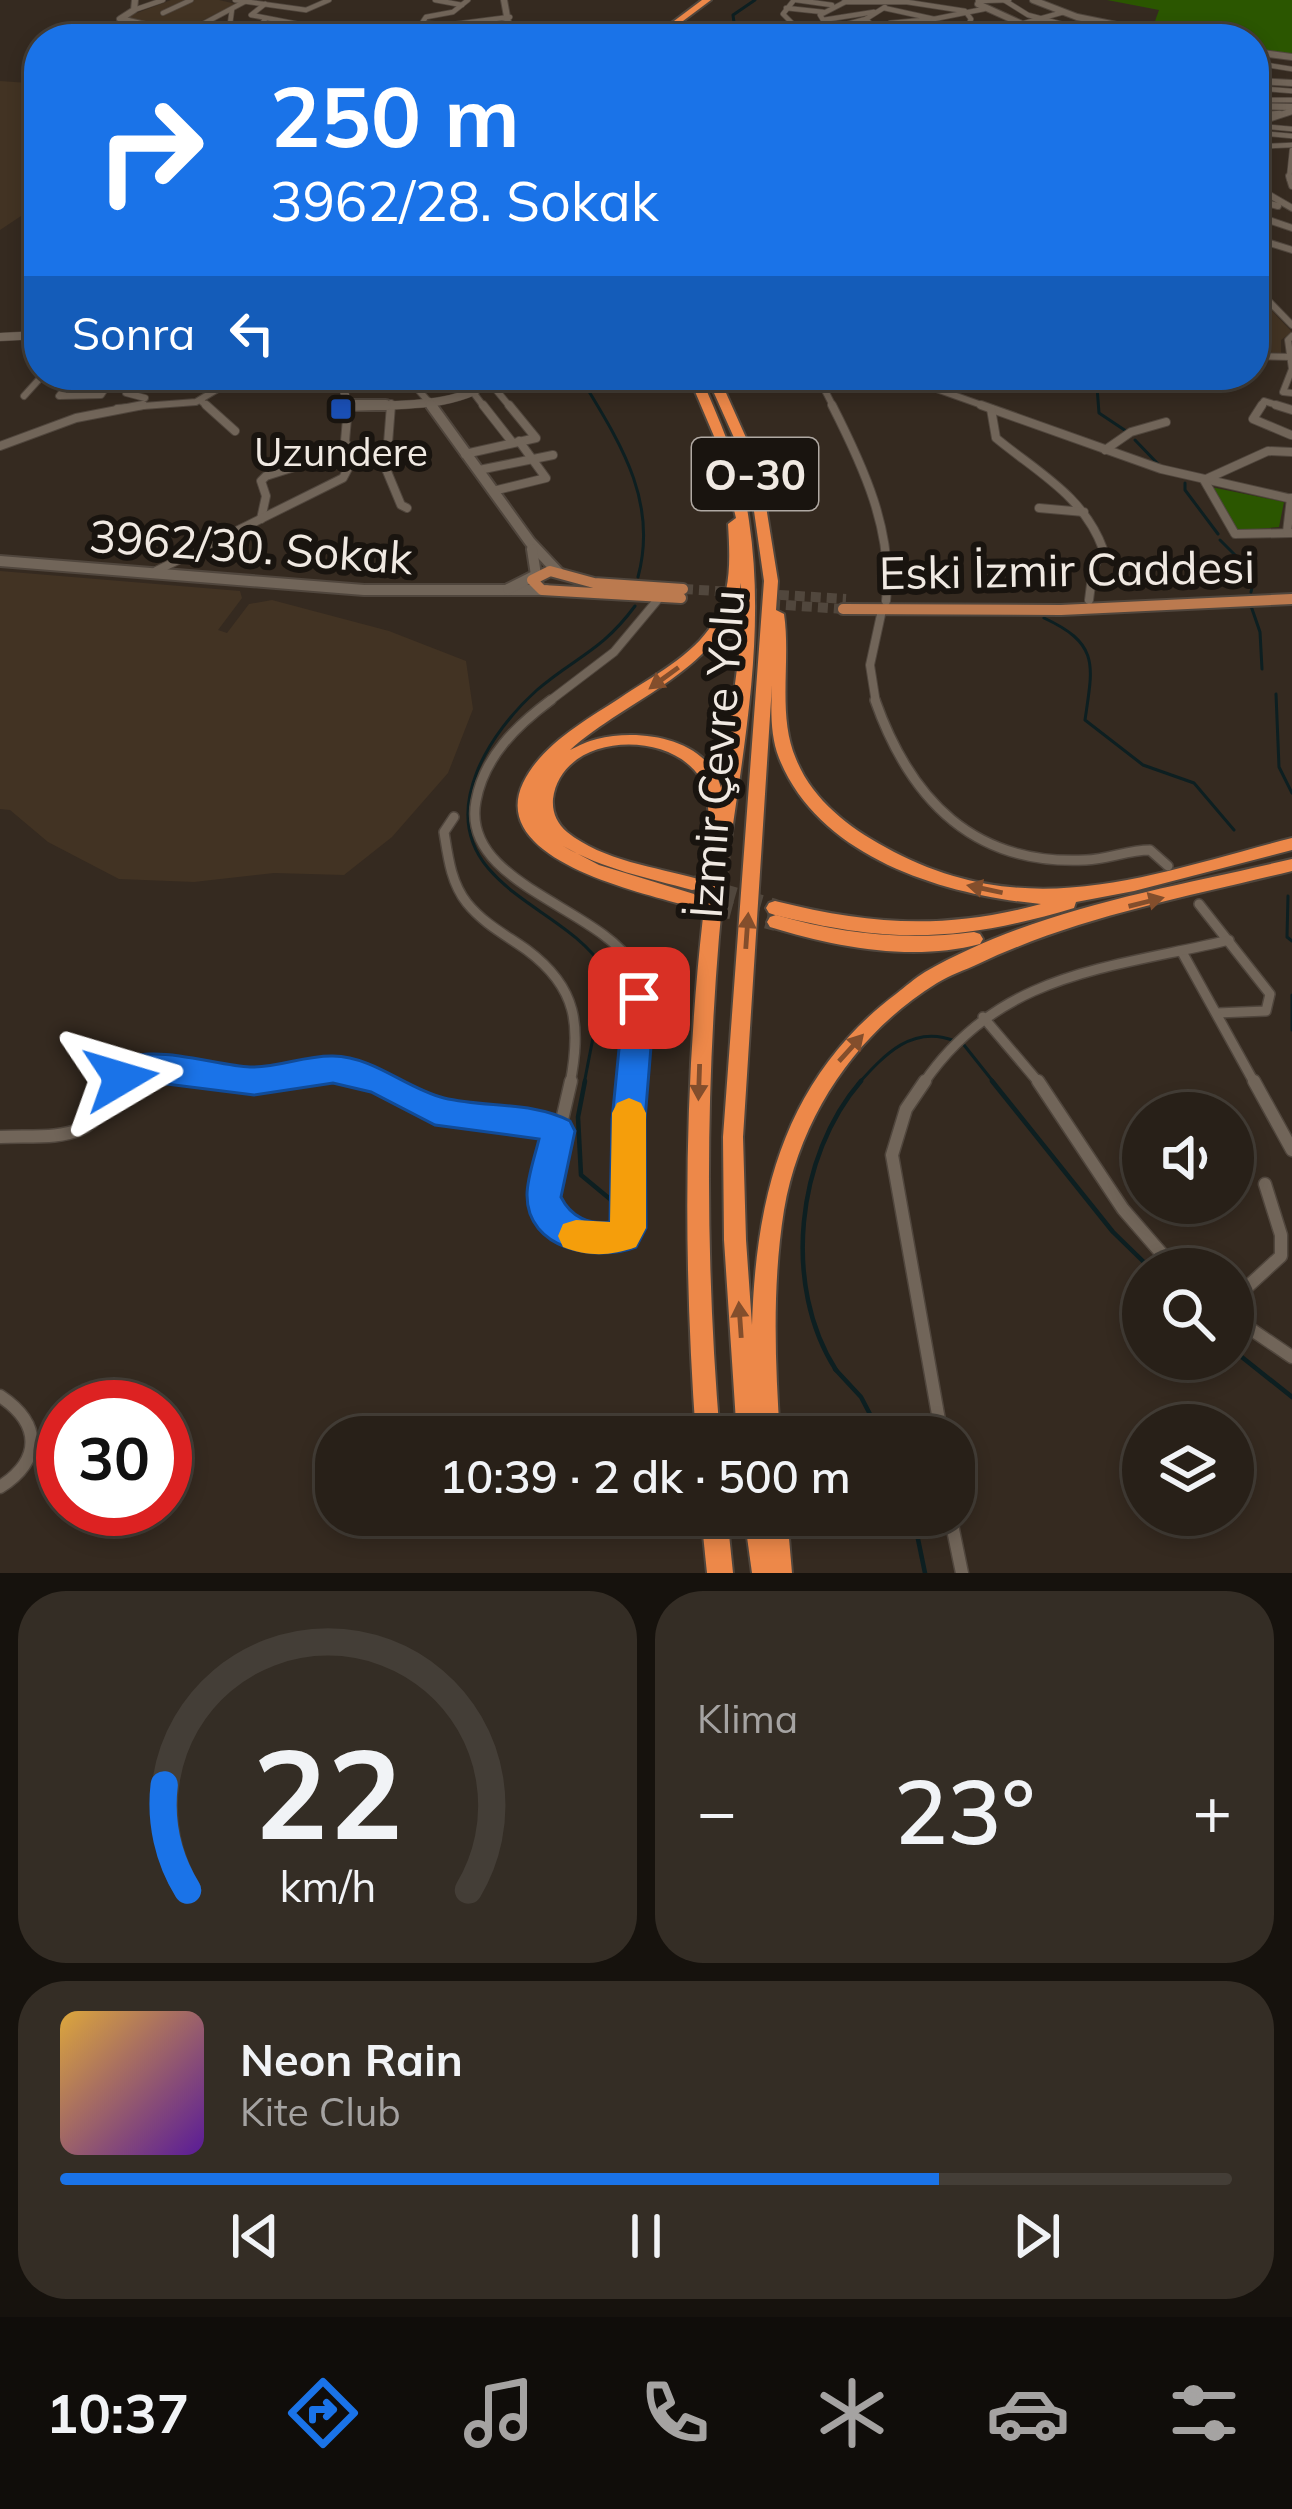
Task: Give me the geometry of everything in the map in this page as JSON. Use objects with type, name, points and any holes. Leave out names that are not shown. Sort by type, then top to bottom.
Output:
[{"type":"highway","points":[[661,24],[692,0]]},
{"type":"highway","points":[[674,24],[707,0]]},
{"type":"highway","name":"İzmir Çevre Yolu","points":[[701,390],[724,438],[741,507],[750,559],[751,610],[735,762],[712,907],[697,1147],[696,1271],[706,1416]]},
{"type":"highway","name":"İzmir Çevre Yolu","points":[[719,390],[754,469],[771,581],[734,1137],[735,1240],[748,1416]]},
{"type":"highway","points":[[712,907],[718,797],[696,760],[662,743],[619,740],[586,748],[554,770],[544,793],[545,813],[556,832],[606,858],[690,891],[566,857],[533,828],[526,796],[533,775],[549,754],[676,671],[716,630],[733,597],[734,520],[741,507]]},
{"type":"highway","points":[[771,581],[782,640],[782,740],[804,788],[847,830],[915,869],[999,893],[1074,896],[1142,883]]},
{"type":"highway","points":[[1069,921],[922,945],[848,940],[776,915],[862,928],[938,932],[998,923],[1292,844]]},
{"type":"highway","points":[[766,1416],[760,1304],[767,1228],[777,1185],[811,1101],[865,1033],[925,982],[994,946],[1069,921],[1292,865]]},
{"type":"highway","points":[[716,1536],[720,1573]]},
{"type":"highway","points":[[760,1536],[765,1573]]},
{"type":"highway","points":[[775,1536],[778,1573]]},
{"type":"main road","points":[[548,590],[564,584],[559,573]]},
{"type":"main road","points":[[559,573],[594,583],[682,594],[660,597],[535,586],[536,575],[559,573]]},
{"type":"main road","name":"Eski İzmir Caddesi","points":[[884,606],[1292,597]]},
{"type":"main road","name":"Eski İzmir Caddesi","points":[[844,604],[1060,610],[1292,597]]},
{"type":"street","points":[[134,10],[135,0]]},
{"type":"street","points":[[235,0],[306,10],[329,0]]},
{"type":"street","points":[[435,0],[466,2]]},
{"type":"street","points":[[502,24],[509,16],[504,0]]},
{"type":"street","points":[[792,24],[786,8],[795,0],[834,5]]},
{"type":"street","points":[[952,0],[977,4],[1007,0],[1056,24]]},
{"type":"street","points":[[1033,0],[1108,24]]},
{"type":"street","points":[[141,24],[119,19],[161,3],[189,1]]},
{"type":"street","points":[[164,13],[189,1]]},
{"type":"street","points":[[203,24],[247,1]]},
{"type":"street","points":[[786,8],[823,12],[847,1],[934,19]]},
{"type":"street","points":[[823,20],[907,1],[965,10],[969,24]]},
{"type":"street","points":[[437,24],[421,20],[466,2]]},
{"type":"street","points":[[265,4],[251,15],[304,24]]},
{"type":"street","points":[[889,24],[934,19],[977,4]]},
{"type":"street","points":[[977,4],[1014,24]]},
{"type":"street","points":[[848,24],[884,8]]},
{"type":"street","points":[[230,24],[232,9]]},
{"type":"street","points":[[823,12],[826,24]]},
{"type":"street","points":[[1025,24],[1064,13]]},
{"type":"street","points":[[461,24],[499,14],[509,16]]},
{"type":"street","points":[[262,24],[265,19]]},
{"type":"street","points":[[866,19],[871,24]]},
{"type":"street","points":[[932,24],[934,19]]},
{"type":"street","points":[[292,24],[297,22]]},
{"type":"street","points":[[1269,66],[1292,69]]},
{"type":"street","points":[[1280,68],[1291,108]]},
{"type":"street","points":[[1269,126],[1291,108]]},
{"type":"street","points":[[1269,131],[1291,108]]},
{"type":"street","points":[[1269,129],[1291,108]]},
{"type":"street","points":[[1269,111],[1279,114]]},
{"type":"street","points":[[1292,147],[1288,185],[1292,186]]},
{"type":"street","points":[[1269,188],[1273,187]]},
{"type":"street","points":[[1269,301],[1292,325]]},
{"type":"street","points":[[1292,336],[1288,340],[1292,369],[1283,392],[1292,393]]},
{"type":"street","points":[[24,396],[29,390]]},
{"type":"street","points":[[64,390],[59,396],[101,395],[104,390]]},
{"type":"street","points":[[125,390],[130,396],[159,401]]},
{"type":"street","points":[[0,446],[85,415],[159,401],[200,400],[216,390]]},
{"type":"street","points":[[156,571],[343,478],[352,461],[344,390]]},
{"type":"street","points":[[418,390],[530,542],[559,573]]},
{"type":"street","points":[[465,454],[536,438],[503,390]]},
{"type":"street","points":[[825,390],[873,498],[890,585],[871,647],[869,692],[926,803],[955,827],[988,843],[1079,861],[1150,850],[1168,866]]},
{"type":"street","points":[[938,390],[1105,450],[1204,480],[1292,498],[1290,532],[1235,534],[1204,480]]},
{"type":"street","points":[[348,407],[428,402],[472,391],[546,478],[493,491]]},
{"type":"street","points":[[200,400],[235,430]]},
{"type":"street","points":[[1291,435],[1253,418],[1264,401],[1292,410]]},
{"type":"street","points":[[391,404],[386,469],[401,505],[407,508]]},
{"type":"street","points":[[991,409],[996,438],[1089,515],[1103,549],[1093,568],[1089,600]]},
{"type":"street","points":[[1105,450],[1131,432],[1166,422]]},
{"type":"street","points":[[260,519],[266,496],[261,481],[266,476],[348,450]]},
{"type":"street","points":[[1204,480],[1268,451],[1292,452]]},
{"type":"street","points":[[478,470],[553,455]]},
{"type":"street","points":[[1039,508],[1079,509],[1089,515]]},
{"type":"street","points":[[498,591],[536,575],[530,542]]},
{"type":"street","name":"3962/30. Sokak","points":[[0,561],[364,590],[548,590]]},
{"type":"street","points":[[454,817],[444,832],[456,892],[488,926],[533,950],[561,982],[580,1030],[544,1198],[553,1216],[576,1236],[624,1235],[630,1207],[628,1120],[639,998],[634,966],[598,932],[496,866],[476,832],[476,789],[520,720],[609,656],[660,597]]},
{"type":"street","points":[[1199,904],[1270,994],[1265,1011],[1216,1013]]},
{"type":"street","points":[[938,1416],[892,1155],[906,1108],[953,1042],[1007,1000],[1040,986],[1229,940]]},
{"type":"street","points":[[1182,952],[1292,1150]]},
{"type":"street","points":[[983,1017],[1025,1062],[1111,1196],[1157,1248]]},
{"type":"street","points":[[0,1137],[62,1135],[92,1127],[107,1111],[121,1078],[139,1067],[254,1082],[333,1070],[379,1081],[435,1111],[541,1124],[558,1131]]},
{"type":"street","points":[[1254,1281],[1281,1256],[1282,1235],[1265,1184]]},
{"type":"street","points":[[1254,1331],[1292,1357]]},
{"type":"street","points":[[0,1396],[23,1412],[32,1434],[33,1457],[25,1473],[0,1487]]},
{"type":"street","points":[[954,1536],[962,1573]]},
{"type":"shaded area","points":[[171,0],[236,4],[195,24],[150,24],[124,18]]},
{"type":"shaded area","points":[[0,81],[24,83],[24,214],[0,230]]},
{"type":"shaded area","points":[[1269,308],[1292,332],[1281,340],[1281,353],[1269,353]]},
{"type":"shaded area","points":[[0,571],[240,591],[242,598],[218,630],[227,633],[249,604],[272,600],[389,631],[466,661],[473,709],[448,773],[392,837],[344,875],[274,873],[194,882],[119,879],[48,842],[10,810],[0,809]]},
{"type":"green space","points":[[1107,0],[1292,0],[1292,56],[1269,52],[1269,24],[1154,24],[1159,10]]},
{"type":"green space","points":[[1211,487],[1284,502],[1279,527],[1235,531]]},
{"type":"waterway","points":[[734,24],[733,15],[755,0]]},
{"type":"waterway","points":[[588,390],[620,447],[639,496],[643,549],[638,577]]},
{"type":"waterway","points":[[1097,390],[1099,413],[1129,433]]},
{"type":"waterway","points":[[1135,440],[1158,464]]},
{"type":"waterway","points":[[1185,483],[1185,490],[1218,534]]},
{"type":"waterway","points":[[1220,540],[1255,575],[1251,592]]},
{"type":"waterway","points":[[584,1084],[606,971],[579,941],[488,868],[474,845],[468,822],[470,797],[488,749],[519,707],[599,644],[635,606]]},
{"type":"waterway","points":[[1251,606],[1260,632],[1262,669]]},
{"type":"waterway","points":[[1044,618],[1084,647],[1090,670],[1085,720],[1143,765],[1194,783],[1234,830]]},
{"type":"waterway","points":[[1276,694],[1279,767],[1292,793]]},
{"type":"waterway","points":[[1288,896],[1287,937],[1292,941]]},
{"type":"waterway","points":[[1292,995],[1292,1030]]},
{"type":"waterway","points":[[861,1081],[889,1053],[913,1039],[926,1036],[955,1041]]},
{"type":"waterway","points":[[964,1045],[995,1084]]},
{"type":"waterway","points":[[585,1081],[578,1117],[581,1175],[616,1204]]},
{"type":"waterway","points":[[836,1370],[808,1300],[804,1222],[822,1146],[861,1081]]},
{"type":"waterway","points":[[858,1084],[861,1081]]},
{"type":"waterway","points":[[992,1081],[1129,1248]]},
{"type":"waterway","points":[[1254,1367],[1292,1397]]},
{"type":"waterway","points":[[835,1369],[861,1397],[871,1416]]},
{"type":"waterway","points":[[917,1536],[925,1573]]},
{"type":"tunnel","points":[[683,589],[846,599]]},
{"type":"tunnel","points":[[770,604],[843,609]]},
{"type":"tunnel","points":[[692,884],[775,908]]},
{"type":"tunnel","points":[[688,899],[776,922]]},
{"type":"slow traffic","points":[[576,1236],[603,1239],[624,1235],[628,1228],[629,1113]]},
{"type":"place","name":"Uzundere","points":[[341,409]]},
{"type":"route","points":[[121,1078],[139,1067],[254,1082],[333,1070],[379,1081],[435,1111],[550,1126],[558,1131],[544,1198],[553,1216],[576,1236],[603,1239],[624,1235],[628,1228],[628,1120],[639,998]]}]
